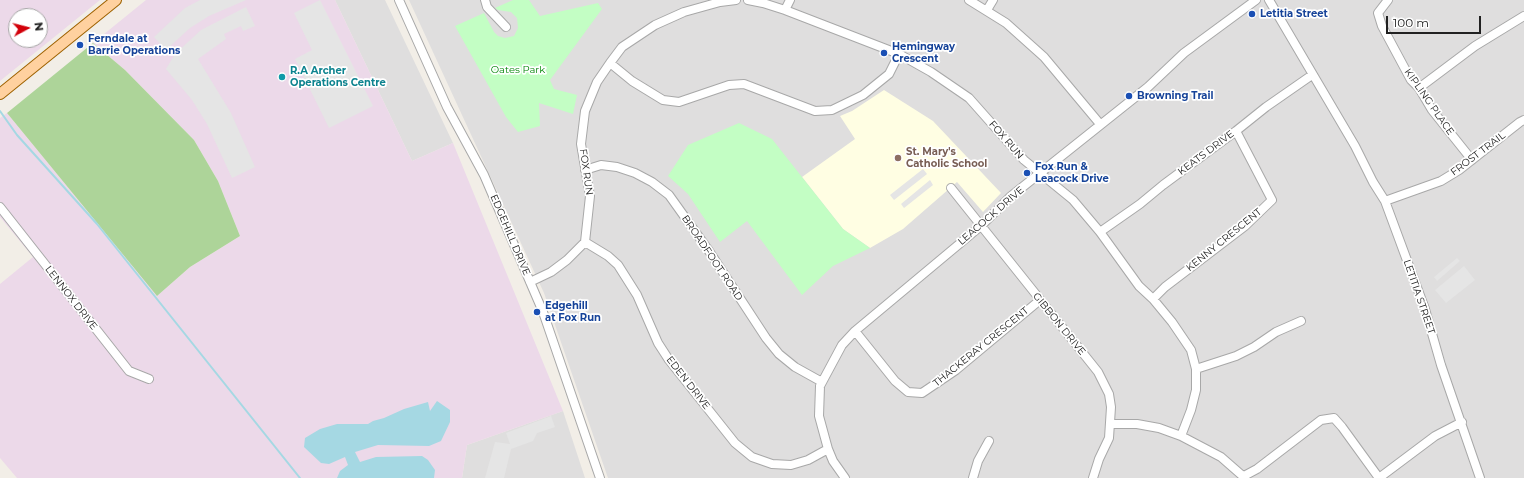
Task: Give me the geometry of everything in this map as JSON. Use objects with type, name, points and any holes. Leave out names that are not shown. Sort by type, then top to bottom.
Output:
[{"type":"main road","points":[[0,94],[116,0]]},
{"type":"street","name":"EDGEHILL DRIVE","points":[[399,0],[447,107],[484,175],[543,312],[600,478]]},
{"type":"street","points":[[485,0],[487,7],[506,26]]},
{"type":"street","name":"FOX RUN","points":[[585,242],[590,196],[581,144],[586,111],[597,82],[622,47],[655,25],[684,12],[720,1],[736,0]]},
{"type":"street","name":"FOX RUN","points":[[748,0],[763,2],[899,54],[931,72],[969,98],[1024,160],[1073,200],[1100,232],[1139,286],[1153,299],[1192,350],[1196,369],[1196,390],[1191,410],[1181,436]]},
{"type":"street","points":[[785,10],[790,0]]},
{"type":"street","points":[[969,0],[1006,23],[1044,57],[1100,124]]},
{"type":"street","points":[[987,10],[993,0]]},
{"type":"street","name":"LEACOCK DRIVE","points":[[845,478],[833,461],[819,416],[820,386],[842,344],[855,331],[982,225],[1010,197],[1148,87],[1184,53],[1256,0]]},
{"type":"street","name":"LETITIA STREET","points":[[1269,0],[1355,146],[1373,182],[1385,201],[1424,309],[1441,366],[1462,422],[1480,478]]},
{"type":"street","name":"KIPLING PLACE","points":[[1388,0],[1378,13],[1382,26],[1412,80],[1419,88],[1432,110],[1472,160]]},
{"type":"street","points":[[1419,88],[1475,46],[1524,16]]},
{"type":"street","points":[[610,63],[632,81],[663,100],[679,102],[729,85],[744,84],[815,111],[832,110],[862,95],[889,74],[899,54]]},
{"type":"street","name":"KEATS DRIVE","points":[[1100,232],[1140,204],[1266,107],[1312,75]]},
{"type":"street","name":"FROST TRAIL","points":[[1385,201],[1441,181],[1460,170],[1524,120]]},
{"type":"street","name":"KENNY CRESCENT","points":[[1153,299],[1166,287],[1245,226],[1272,200],[1236,131]]},
{"type":"street","name":"BROADFOOT ROAD","points":[[585,170],[601,165],[635,173],[652,182],[669,195],[709,251],[770,344],[779,354],[795,367],[822,382]]},
{"type":"street","name":"GIBBON DRIVE","points":[[951,188],[982,225],[1040,300],[1055,316],[1098,372],[1109,394],[1111,407],[1109,438],[1099,459],[1093,478]]},
{"type":"street","name":"LENNOX DRIVE","points":[[0,207],[129,371],[149,378]]},
{"type":"street","points":[[530,282],[551,272],[567,260],[585,242]]},
{"type":"street","name":"EDEN DRIVE","points":[[585,242],[608,256],[618,265],[637,295],[658,343],[669,360],[735,443],[752,457],[772,464],[791,465],[808,460],[828,448]]},
{"type":"street","name":"THACKERAY CRESCENT","points":[[855,331],[895,381],[908,392],[922,393],[956,370],[1040,300]]},
{"type":"street","points":[[1196,369],[1236,356],[1254,347],[1276,332],[1302,321]]},
{"type":"street","points":[[1110,424],[1137,424],[1159,428],[1181,436],[1221,457],[1245,477],[1321,420],[1334,418],[1379,478],[1435,436],[1462,422]]},
{"type":"street","points":[[974,478],[978,461],[989,441]]},
{"type":"shaded area","points":[[0,0],[100,0],[48,42],[48,8],[8,8],[8,48],[41,48],[0,81]]},
{"type":"shaded area","points":[[146,0],[335,0],[412,161],[453,143],[563,411],[467,445],[462,478],[17,478],[0,458],[0,284],[33,257],[0,217],[0,118],[7,113],[157,296],[190,267],[240,236],[218,181],[194,140],[125,70],[93,43]]},
{"type":"shaded area","points":[[200,0],[246,0],[209,16],[190,28],[166,50],[154,37],[185,8]]},
{"type":"shaded area","points":[[320,0],[373,106],[329,128],[295,59],[312,50],[294,13]]},
{"type":"shaded area","points":[[335,0],[385,0],[453,143],[412,161]]},
{"type":"shaded area","points":[[409,0],[1524,0],[1524,478],[608,478],[544,293]]},
{"type":"shaded area","points":[[246,7],[255,26],[243,31],[241,26],[224,34],[226,39],[198,59],[231,113],[255,167],[232,178],[207,124],[192,100],[166,69],[175,54],[201,30]]},
{"type":"shaded area","name":"St. Mary's Catholic School","points":[[884,90],[933,121],[1001,193],[983,212],[957,182],[903,229],[870,248],[843,229],[802,177],[855,139],[840,116],[852,111]]},
{"type":"shaded area","points":[[923,169],[927,174],[894,200],[890,195]]},
{"type":"shaded area","points":[[930,180],[933,185],[904,208],[901,204]]},
{"type":"shaded area","points":[[1457,258],[1460,261],[1437,281],[1434,277]]},
{"type":"shaded area","points":[[1464,266],[1475,280],[1446,303],[1435,290]]},
{"type":"shaded area","points":[[563,411],[585,478],[462,478],[467,445]]},
{"type":"shaded area","points":[[551,416],[555,427],[537,433],[533,441],[511,449],[504,478],[485,478],[495,442],[510,444],[506,433]]},
{"type":"green space","name":"Oates Park","points":[[513,0],[529,0],[540,16],[598,3],[602,9],[550,80],[554,89],[577,95],[573,114],[539,103],[540,126],[518,132],[506,117],[455,26],[484,13],[494,32],[498,36],[505,38],[514,36],[518,28],[517,18],[511,12],[498,10],[495,8]]},
{"type":"green space","points":[[93,43],[125,70],[194,140],[218,181],[240,236],[190,267],[157,296],[7,113]]},
{"type":"green space","points":[[739,123],[772,139],[843,229],[870,248],[833,266],[802,295],[747,221],[720,242],[688,194],[668,176],[688,145]]},
{"type":"water","points":[[437,401],[450,410],[450,422],[441,441],[429,446],[378,445],[355,452],[360,462],[376,457],[422,456],[428,460],[435,470],[434,478],[337,478],[340,471],[348,465],[345,457],[329,464],[321,463],[304,447],[305,438],[320,429],[337,424],[368,424],[404,409],[428,402],[430,411]]},
{"type":"waterway","points":[[0,111],[17,135],[97,224],[300,478]]},
{"type":"place","name":"Letitia Street","points":[[1252,14]]},
{"type":"place","name":"Ferndale at Barrie Operations","points":[[80,45]]},
{"type":"place","name":"Hemingway Crescent","points":[[884,53]]},
{"type":"place","name":"R.A Archer Operations Centre","points":[[282,77]]},
{"type":"place","name":"Browning Trail","points":[[1129,96]]},
{"type":"place","name":"St. Mary's Catholic School","points":[[898,158]]},
{"type":"place","name":"Fox Run & Leacock Drive","points":[[1027,173]]},
{"type":"place","name":"Edgehill at Fox Run","points":[[537,312]]}]
